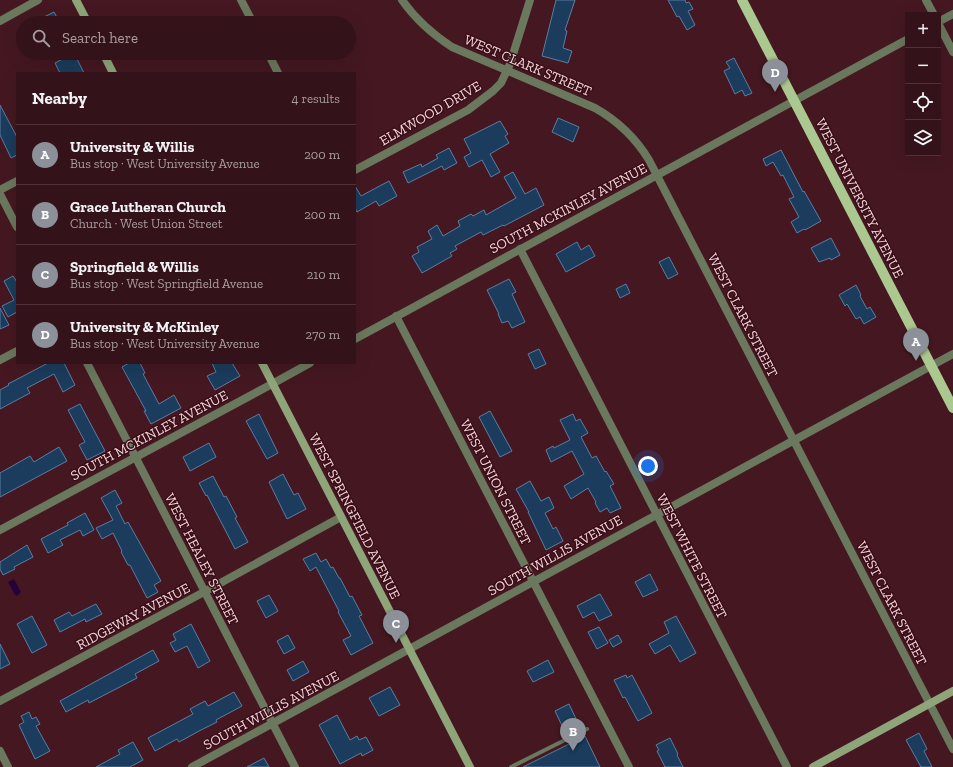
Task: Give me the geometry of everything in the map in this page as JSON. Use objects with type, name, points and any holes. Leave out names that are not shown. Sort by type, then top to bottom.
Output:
[{"type":"main road","points":[[76,0],[84,16]]},
{"type":"main road","name":"WEST UNIVERSITY AVENUE","points":[[742,0],[953,408]]},
{"type":"main road","points":[[106,60],[112,72]]},
{"type":"main road","name":"WEST SPRINGFIELD AVENUE","points":[[262,364],[470,767]]},
{"type":"main road","points":[[813,767],[953,691]]},
{"type":"street","points":[[0,21],[38,0]]},
{"type":"street","points":[[241,0],[249,16]]},
{"type":"street","name":"WEST CLARK STREET","points":[[402,0],[422,24],[436,36],[459,50],[595,108],[622,126],[635,139],[656,175],[953,749]]},
{"type":"street","name":"ELMWOOD DRIVE","points":[[356,169],[468,110],[482,101],[497,87],[507,70],[530,0]]},
{"type":"street","points":[[926,0],[932,12]]},
{"type":"street","points":[[941,21],[953,14]]},
{"type":"street","points":[[941,29],[953,52]]},
{"type":"street","name":"SOUTH MCKINLEY AVENUE","points":[[356,338],[905,41]]},
{"type":"street","points":[[272,60],[278,72]]},
{"type":"street","points":[[0,190],[16,182]]},
{"type":"street","points":[[0,194],[16,225]]},
{"type":"street","name":"WEST WHITE STREET","points":[[520,249],[787,767]]},
{"type":"street","name":"WEST UNION STREET","points":[[396,316],[629,767]]},
{"type":"street","points":[[0,360],[16,352]]},
{"type":"street","name":"SOUTH WILLIS AVENUE","points":[[192,767],[953,354]]},
{"type":"street","name":"WEST HEALEY STREET","points":[[88,364],[295,767]]},
{"type":"street","name":"SOUTH MCKINLEY AVENUE","points":[[0,530],[308,364]]},
{"type":"street","name":"RIDGEWAY AVENUE","points":[[0,702],[341,517]]},
{"type":"street","points":[[0,751],[8,767]]},
{"type":"lane","points":[[511,767],[587,729]]},
{"type":"shaded area","points":[[14,579],[21,592],[17,596],[8,582]]},
{"type":"building","points":[[556,0],[575,0],[565,30],[567,31],[563,48],[572,51],[568,63],[542,56]]},
{"type":"building","points":[[668,0],[685,0],[686,3],[689,2],[693,9],[688,11],[695,25],[687,30],[679,16],[677,17]]},
{"type":"building","points":[[54,12],[56,16],[46,16]]},
{"type":"building","points":[[734,58],[752,93],[745,96],[742,90],[735,94],[724,71],[730,68],[726,62]]},
{"type":"building","points":[[61,60],[78,60],[84,72],[60,72],[55,63]]},
{"type":"building","points":[[0,105],[16,135],[16,156],[11,158],[0,135]]},
{"type":"building","points":[[558,118],[579,127],[573,142],[552,132]]},
{"type":"building","points":[[500,121],[508,134],[505,136],[509,143],[490,154],[500,172],[491,177],[482,160],[469,167],[464,157],[471,153],[464,139]]},
{"type":"building","points":[[449,148],[457,163],[444,170],[442,166],[408,183],[403,172],[421,164],[422,167],[438,158],[436,155]]},
{"type":"building","points":[[781,150],[803,192],[804,191],[821,221],[797,233],[791,222],[799,217],[789,199],[794,197],[783,175],[781,176],[773,162],[766,166],[763,159]]},
{"type":"building","points":[[513,172],[525,194],[536,188],[544,205],[504,226],[503,225],[483,235],[481,232],[455,246],[457,249],[450,253],[452,256],[422,273],[412,256],[419,252],[417,247],[432,239],[428,231],[437,225],[443,236],[460,226],[458,221],[471,214],[473,216],[484,210],[486,215],[516,198],[504,177]]},
{"type":"building","points":[[389,181],[397,196],[379,206],[376,201],[357,212],[356,188],[361,196]]},
{"type":"building","points":[[831,238],[840,255],[831,260],[830,258],[819,262],[811,248]]},
{"type":"building","points":[[577,242],[581,250],[589,245],[595,256],[566,272],[556,254]]},
{"type":"building","points":[[669,257],[678,274],[668,279],[659,262]]},
{"type":"building","points":[[13,276],[16,280],[16,313],[8,317],[2,306],[14,300],[4,281]]},
{"type":"building","points":[[509,279],[516,292],[512,294],[525,322],[512,328],[508,321],[502,323],[487,290]]},
{"type":"building","points":[[626,284],[630,293],[620,298],[616,289]]},
{"type":"building","points":[[856,285],[867,309],[870,307],[876,317],[864,324],[860,317],[856,319],[847,304],[845,306],[839,295]]},
{"type":"building","points":[[0,308],[9,325],[0,329]]},
{"type":"building","points":[[539,349],[546,364],[535,369],[528,354]]},
{"type":"building","points":[[46,364],[64,364],[75,385],[63,392],[54,374],[27,388],[30,393],[0,409],[0,390],[9,385],[8,384]]},
{"type":"building","points":[[127,364],[140,364],[145,373],[143,374],[159,404],[174,395],[181,408],[151,424],[144,411],[146,411],[122,367]]},
{"type":"building","points":[[212,364],[233,364],[240,376],[215,390],[207,376],[216,372]]},
{"type":"building","points":[[80,404],[105,451],[87,460],[79,445],[85,442],[68,410]]},
{"type":"building","points":[[490,411],[512,451],[500,457],[479,417]]},
{"type":"building","points":[[259,414],[278,453],[267,459],[246,421]]},
{"type":"building","points":[[573,414],[576,421],[580,419],[588,433],[581,437],[592,458],[596,456],[614,484],[610,486],[621,508],[610,513],[607,508],[600,512],[588,488],[571,499],[564,486],[584,474],[572,451],[551,462],[546,450],[553,446],[554,448],[570,440],[560,420]]},
{"type":"building","points":[[209,443],[216,457],[190,471],[183,457]]},
{"type":"building","points":[[59,447],[67,461],[0,497],[0,473],[30,456],[34,462]]},
{"type":"building","points":[[283,474],[294,495],[298,493],[306,509],[287,519],[269,482]]},
{"type":"building","points":[[213,476],[224,497],[226,496],[237,517],[235,518],[248,542],[235,549],[207,495],[206,496],[199,483]]},
{"type":"building","points":[[530,481],[541,501],[549,497],[554,508],[545,513],[553,529],[556,527],[563,541],[546,550],[529,512],[516,489]]},
{"type":"building","points":[[115,490],[122,503],[116,506],[125,524],[128,522],[161,581],[154,585],[158,592],[147,598],[130,565],[128,565],[121,552],[122,551],[113,533],[102,539],[96,528],[113,520],[101,498]]},
{"type":"building","points":[[85,513],[94,530],[83,536],[80,530],[60,540],[63,545],[48,553],[41,539],[68,525],[67,523]]},
{"type":"building","points":[[27,545],[33,557],[14,567],[15,569],[3,575],[0,569],[0,562]]},
{"type":"building","points":[[316,553],[321,562],[326,559],[331,568],[333,567],[350,597],[352,596],[362,615],[359,616],[373,643],[351,655],[343,640],[351,636],[338,612],[339,611],[316,567],[310,571],[303,559]]},
{"type":"building","points":[[650,574],[658,590],[643,597],[635,582]]},
{"type":"building","points":[[600,594],[612,615],[599,621],[594,612],[583,618],[577,606]]},
{"type":"building","points":[[269,595],[278,611],[266,618],[257,601]]},
{"type":"building","points":[[96,604],[102,614],[86,622],[85,619],[60,632],[54,620],[69,612],[72,616]]},
{"type":"building","points":[[32,616],[47,645],[32,653],[17,624]]},
{"type":"building","points":[[676,616],[696,653],[680,662],[670,645],[655,654],[649,644],[669,633],[664,622]]},
{"type":"building","points":[[191,624],[210,661],[198,668],[187,646],[175,652],[170,643],[176,640],[173,634]]},
{"type":"building","points":[[599,627],[608,643],[597,649],[588,632]]},
{"type":"building","points":[[288,635],[295,648],[284,654],[277,641]]},
{"type":"building","points":[[618,635],[622,642],[613,647],[609,640]]},
{"type":"building","points":[[0,644],[10,664],[0,669]]},
{"type":"building","points":[[153,650],[159,661],[135,674],[137,678],[89,703],[88,700],[66,712],[60,701]]},
{"type":"building","points":[[548,660],[554,672],[533,682],[527,671]]},
{"type":"building","points":[[303,661],[309,672],[293,681],[287,670]]},
{"type":"building","points":[[626,675],[627,678],[632,675],[652,713],[638,721],[625,697],[623,698],[614,680]]},
{"type":"building","points":[[390,687],[400,705],[379,716],[369,698]]},
{"type":"building","points":[[234,692],[242,706],[216,720],[217,722],[179,742],[177,739],[155,751],[148,738],[193,714],[190,709],[205,701],[208,706]]},
{"type":"building","points":[[569,704],[578,723],[564,730],[555,711]]},
{"type":"building","points":[[29,712],[32,719],[36,717],[40,724],[36,726],[50,751],[35,759],[19,725],[24,722],[21,716]]},
{"type":"building","points":[[337,715],[350,740],[357,736],[359,740],[366,737],[373,750],[362,756],[361,753],[340,764],[319,725]]},
{"type":"building","points":[[919,733],[927,749],[924,751],[932,767],[921,767],[906,740]]},
{"type":"building","points":[[585,736],[600,767],[523,767]]},
{"type":"building","points":[[670,738],[683,767],[665,767],[657,751],[659,750],[656,745]]},
{"type":"building","points":[[133,742],[143,760],[130,767],[96,767],[120,754],[118,750]]},
{"type":"building","points":[[264,758],[269,767],[247,767]]},
{"type":"place","name":"University & McKinley","points":[[775,92]]},
{"type":"place","name":"University & Willis","points":[[916,361]]},
{"type":"place","name":"Springfield & Willis","points":[[396,643]]},
{"type":"place","name":"Grace Lutheran Church","points":[[573,751]]}]
